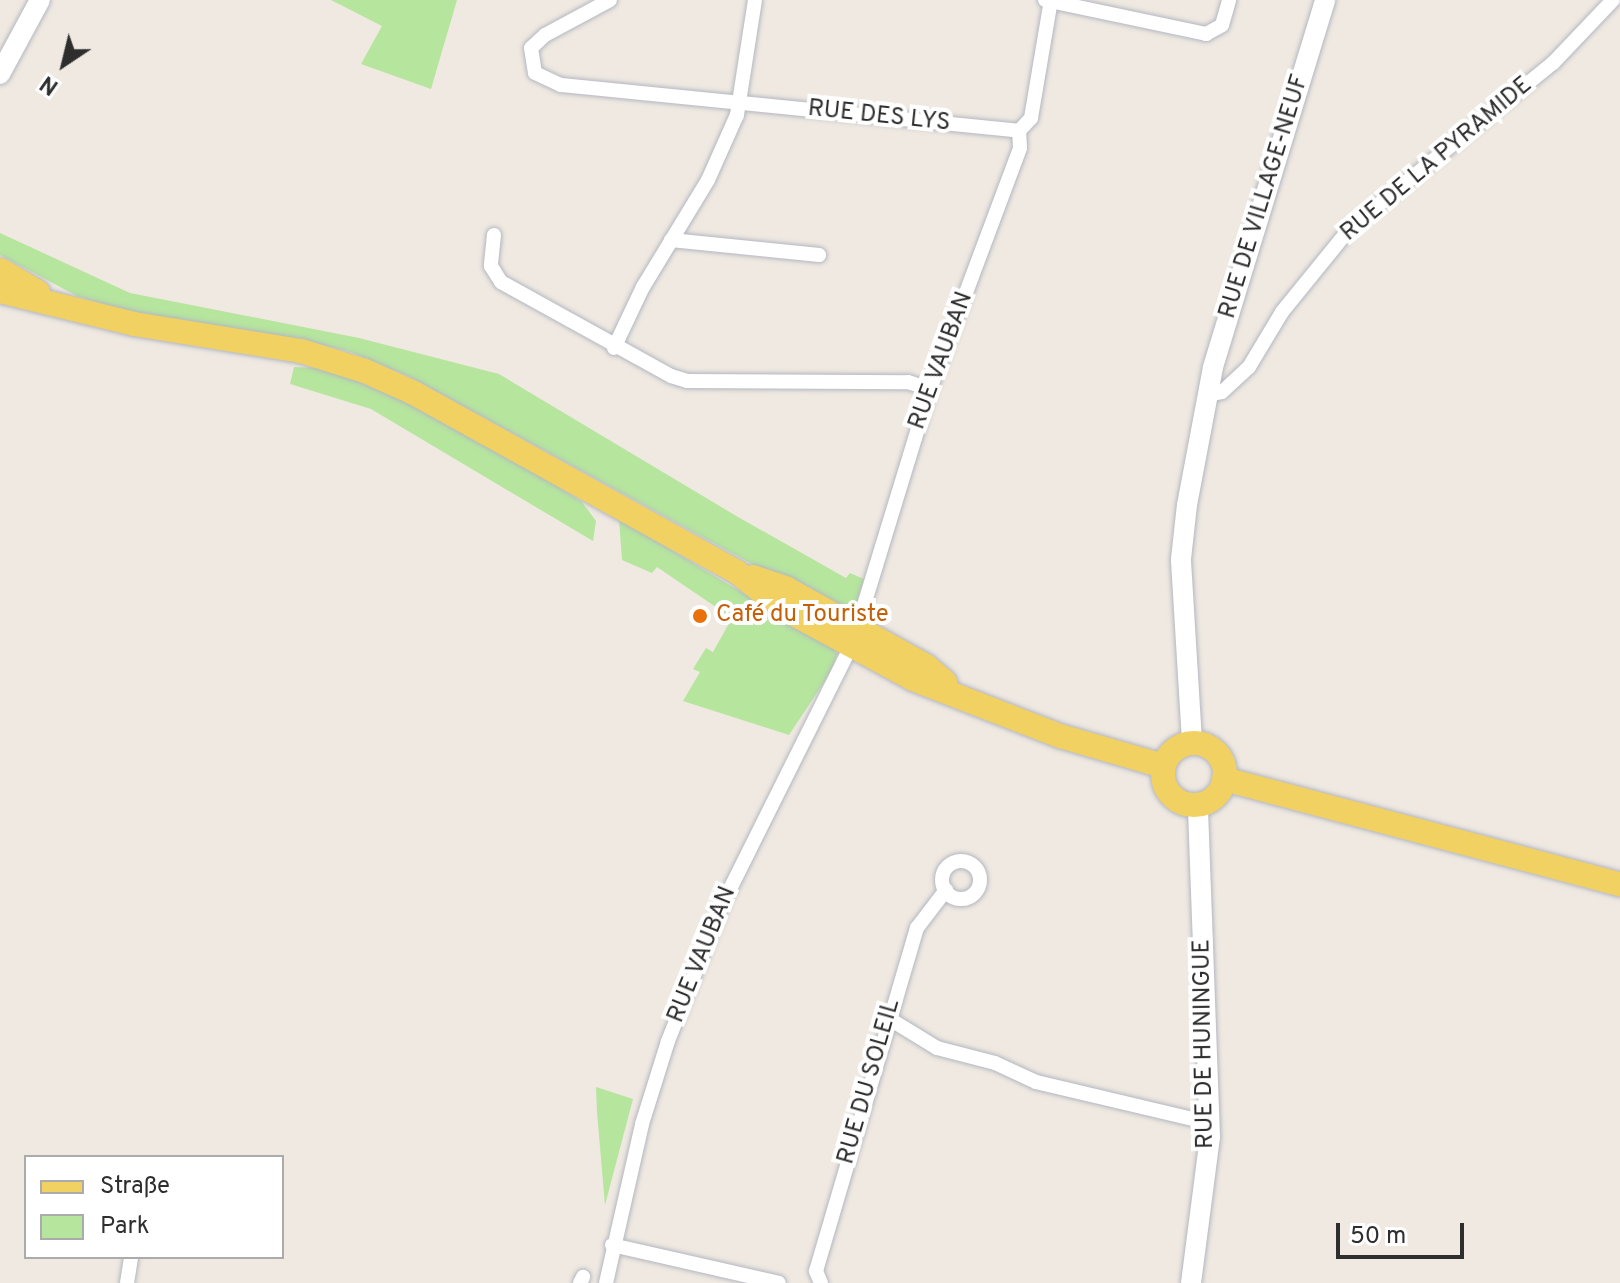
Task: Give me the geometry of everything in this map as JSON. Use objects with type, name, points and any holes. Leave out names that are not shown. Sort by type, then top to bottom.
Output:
[{"type":"main road","points":[[0,270],[61,306]]},
{"type":"main road","points":[[0,291],[134,324],[301,351],[365,371],[737,572],[787,589],[854,637],[926,666],[956,691],[1060,736],[1163,766]]},
{"type":"main road","points":[[1192,741],[1214,750],[1224,779],[1216,796],[1198,804],[1170,795],[1163,766],[1175,749],[1192,741]]},
{"type":"main road","points":[[1224,779],[1620,884]]},
{"type":"street","points":[[0,74],[40,0]]},
{"type":"street","name":"RUE DES LYS","points":[[610,0],[545,35],[531,48],[535,73],[561,85],[1019,131]]},
{"type":"street","points":[[614,348],[724,144],[740,103],[755,0]]},
{"type":"street","points":[[1049,0],[1206,34],[1222,25],[1229,0]]},
{"type":"street","name":"RUE VAUBAN","points":[[606,1283],[612,1245],[668,1041],[722,905],[854,637],[930,389],[1020,148],[1019,131],[1031,118],[1049,0]]},
{"type":"street","name":"RUE DE VILLAGE-NEUF","points":[[1207,395],[1325,0]]},
{"type":"street","name":"RUE DE LA PYRAMIDE","points":[[1207,395],[1222,392],[1249,367],[1282,312],[1351,227],[1553,63],[1613,0]]},
{"type":"street","points":[[494,235],[491,266],[501,282],[614,348],[687,381],[908,382],[930,389]]},
{"type":"street","points":[[671,240],[819,255]]},
{"type":"street","points":[[1192,741],[1181,559],[1207,395]]},
{"type":"street","name":"RUE DE HUNINGUE","points":[[1191,1283],[1210,1123],[1198,804]]},
{"type":"street","name":"RUE DU SOLEIL","points":[[821,1283],[816,1271],[888,1018],[917,928],[946,890]]},
{"type":"street","points":[[888,1018],[937,1048],[995,1063],[1036,1082],[1210,1123]]},
{"type":"street","points":[[612,1245],[779,1283]]},
{"type":"street","points":[[127,1283],[131,1259]]},
{"type":"green space","points":[[331,0],[457,0],[431,89],[361,64],[382,26]]},
{"type":"green space","points":[[0,233],[130,293],[359,338],[499,374],[846,578],[850,573],[864,579],[855,608],[845,615],[410,377],[351,352],[299,339],[126,311],[77,296],[0,255]]},
{"type":"green space","points":[[294,367],[322,368],[370,384],[497,448],[582,502],[596,521],[593,541],[371,409],[290,384]]},
{"type":"green space","points":[[619,519],[832,646],[837,654],[832,670],[789,735],[683,701],[700,672],[693,669],[706,648],[713,652],[732,618],[657,567],[652,573],[622,560]]},
{"type":"green space","points":[[596,1087],[633,1099],[605,1205],[597,1112]]},
{"type":"place","name":"Café du Touriste","points":[[700,616]]}]
